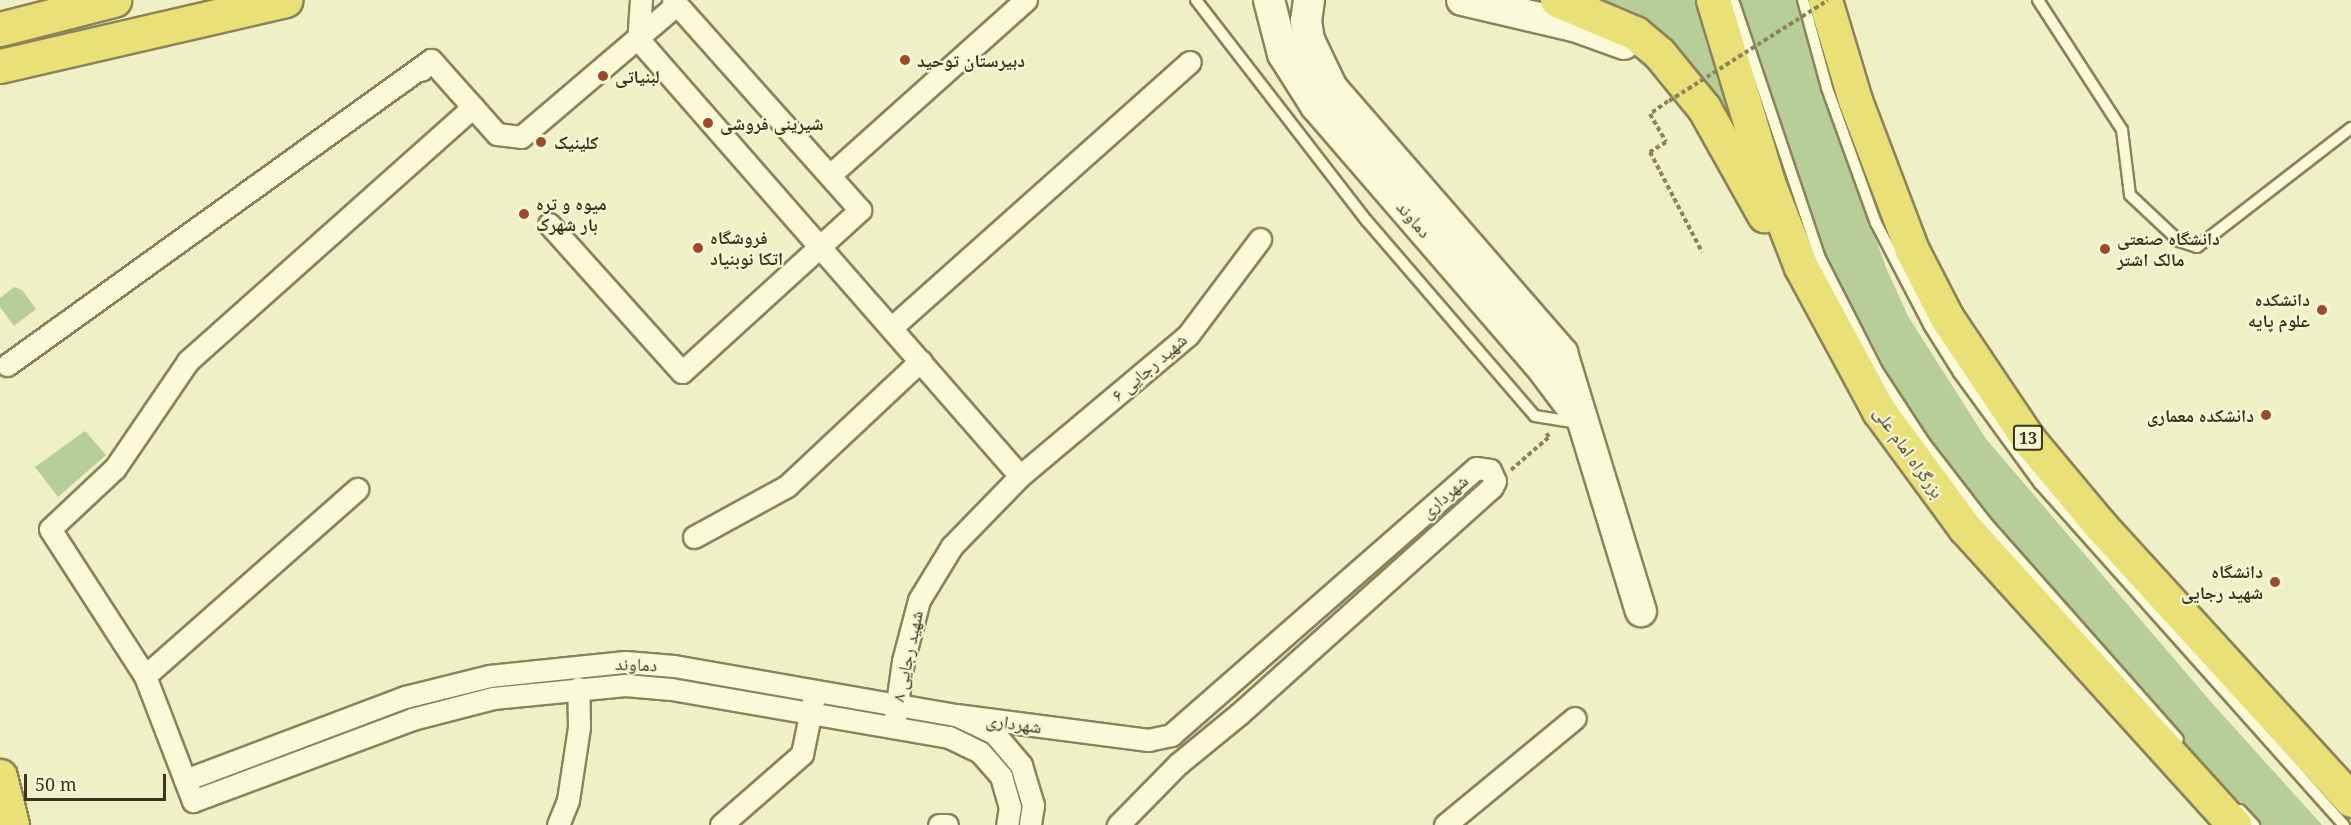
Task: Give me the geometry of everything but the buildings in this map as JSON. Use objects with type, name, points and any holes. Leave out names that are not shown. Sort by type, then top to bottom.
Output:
[{"type":"highway","points":[[0,16],[59,0]]},
{"type":"highway","points":[[0,29],[114,0]]},
{"type":"highway","points":[[0,66],[285,0]]},
{"type":"highway","points":[[1557,0],[1635,33],[1672,87],[1704,108],[1756,205],[1801,267]]},
{"type":"highway","name":"بزرگراه امام علی","points":[[1713,0],[1769,185],[1801,267],[1838,340],[1910,459],[1965,528],[2234,814]]},
{"type":"highway","name":"13","points":[[1826,0],[1855,100],[1912,250],[1947,318],[2029,440],[2100,525],[2351,800]]},
{"type":"highway","points":[[1843,0],[1855,100]]},
{"type":"highway","points":[[0,776],[12,825]]},
{"type":"main road","name":"دماوند","points":[[1269,0],[1284,54],[1316,106],[1539,364],[1584,424]]},
{"type":"main road","name":"دماوند","points":[[1309,0],[1309,40],[1332,88],[1562,353],[1641,611]]},
{"type":"main road","points":[[1462,0],[1611,38],[1672,87]]},
{"type":"street","points":[[641,0],[638,39],[1020,476]]},
{"type":"street","points":[[830,175],[1026,0]]},
{"type":"street","points":[[431,60],[497,134],[521,137],[638,39],[674,2],[860,210],[682,372],[549,224]]},
{"type":"street","points":[[318,148],[431,60]]},
{"type":"street","points":[[7,365],[431,60]]},
{"type":"street","points":[[891,328],[1190,62]]},
{"type":"street","points":[[185,780],[145,676],[50,529],[115,468],[188,361],[473,107]]},
{"type":"street","name":"شهید رجایی ۶","points":[[1020,476],[1188,335],[1260,239]]},
{"type":"street","points":[[694,537],[787,486],[920,361]]},
{"type":"street","name":"شهرداری","points":[[956,715],[1160,740],[1172,735],[1476,468],[1490,470],[1495,481],[1492,487],[1239,714],[1178,764],[1118,825]]},
{"type":"street","name":"شهید رجایی ۸","points":[[893,727],[903,661],[919,600],[952,546],[1020,476]]},
{"type":"street","points":[[145,676],[357,489]]},
{"type":"street","name":"دماوند","points":[[1007,825],[1010,807],[1001,776],[980,752],[949,737],[671,689],[625,685],[494,698],[412,719],[193,801],[185,780],[405,697],[489,676],[625,662],[674,666],[956,715],[994,733],[1021,765],[1033,806],[1030,825]]},
{"type":"street","points":[[558,825],[568,800],[579,727],[578,688]]},
{"type":"street","points":[[721,825],[802,754],[815,691]]},
{"type":"street","points":[[1221,693],[1239,714]]},
{"type":"street","points":[[1445,825],[1575,718]]},
{"type":"street","points":[[1160,740],[1178,764]]},
{"type":"street","points":[[939,825],[947,825]]},
{"type":"lane","points":[[1196,0],[1367,221],[1535,416],[1584,424]]},
{"type":"lane","points":[[1732,0],[1819,256],[1877,370],[1924,442],[1985,521],[2186,748]]},
{"type":"lane","points":[[1803,0],[1839,126],[1876,223],[1929,325],[1959,374],[2040,484],[2344,825]]},
{"type":"lane","points":[[2038,0],[2122,130],[2130,195],[2179,241],[2197,247],[2351,128]]},
{"type":"lane","points":[[2234,814],[2254,825]]},
{"type":"path","points":[[1702,252],[1650,152],[1666,142],[1650,114],[1672,87],[1826,0]]},
{"type":"path","points":[[1492,487],[1549,437],[1535,416]]},
{"type":"green space","points":[[1592,0],[1698,0],[1763,203],[1714,110]]},
{"type":"green space","points":[[1737,0],[1798,0],[1838,135],[1887,270],[1908,316],[1986,439],[2211,702],[2322,825],[2261,825],[1949,488],[1822,249]]},
{"type":"green space","points":[[14,287],[22,290],[36,309],[14,326],[0,307],[0,298]]},
{"type":"green space","points":[[85,431],[106,455],[58,497],[35,467]]},
{"type":"place","name":"دبیرستان توحید","points":[[905,60]]},
{"type":"place","name":"لبنیاتی","points":[[603,76]]},
{"type":"place","name":"شیرینی فروشی","points":[[708,123]]},
{"type":"place","name":"کلینیک","points":[[541,142]]},
{"type":"place","name":"میوه و تره بار شهرک","points":[[524,214]]},
{"type":"place","name":"فروشگاه اتکا نوبنیاد","points":[[698,248]]},
{"type":"place","name":"دانشگاه صنعتی مالک اشتر","points":[[2105,249]]},
{"type":"place","name":"دانشکده علوم پایه","points":[[2322,310]]},
{"type":"place","name":"دانشکده معماری","points":[[2266,415]]},
{"type":"place","name":"دانشگاه شهید رجایی","points":[[2275,582]]}]
